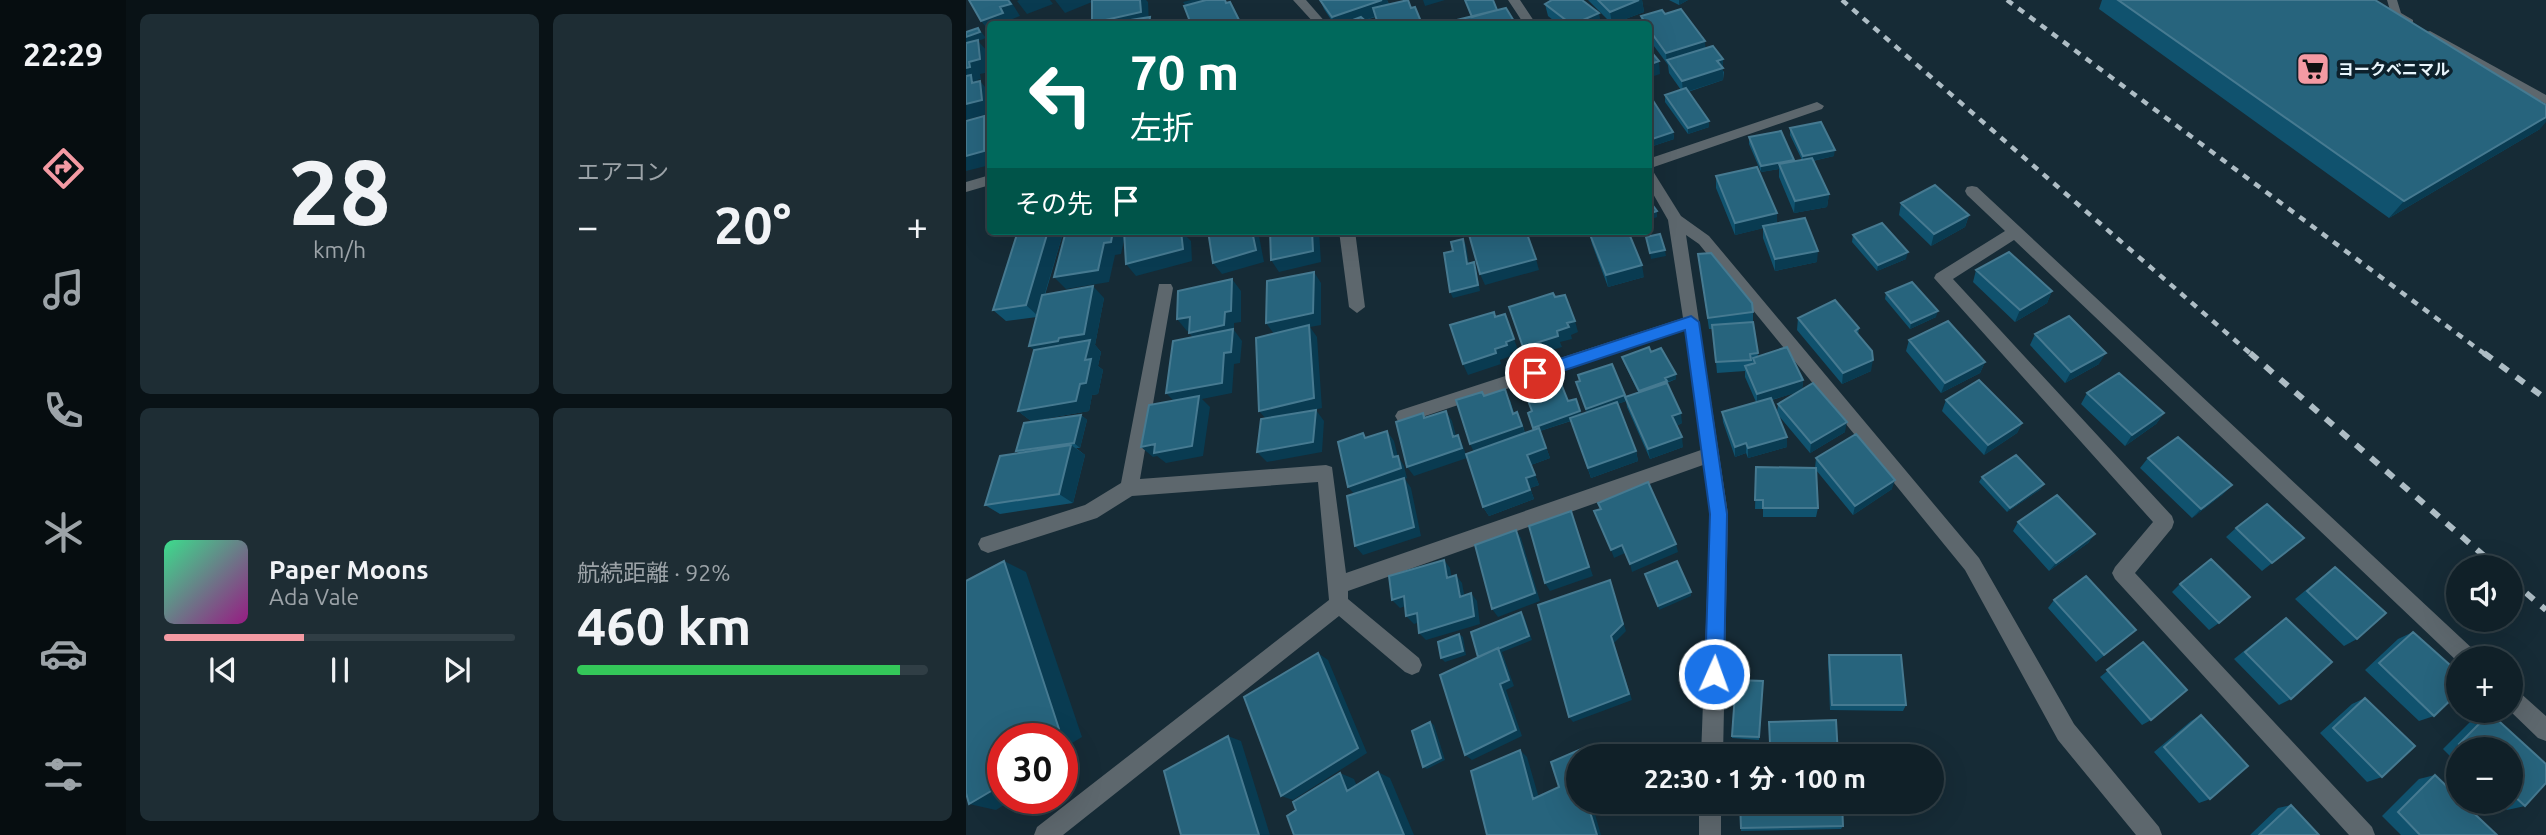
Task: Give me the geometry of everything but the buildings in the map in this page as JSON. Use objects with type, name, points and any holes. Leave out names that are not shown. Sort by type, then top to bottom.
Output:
[{"type":"street","points":[[1299,0],[1318,21]]},
{"type":"street","points":[[1514,0],[1528,21]]},
{"type":"street","points":[[1652,163],[1817,106]]},
{"type":"street","points":[[1652,178],[1676,220],[1684,258],[1719,514],[1712,744]]},
{"type":"street","points":[[966,187],[987,181]]},
{"type":"street","points":[[1972,191],[2456,646]]},
{"type":"street","points":[[1676,220],[1704,240],[1972,564],[2066,732],[2151,835]]},
{"type":"street","points":[[2015,232],[1942,278],[2165,522],[2122,573],[2364,835]]},
{"type":"street","points":[[1348,235],[1357,307]]},
{"type":"street","points":[[1129,488],[1165,288]]},
{"type":"street","points":[[1404,416],[1691,322]]},
{"type":"street","points":[[1045,835],[1337,595],[1710,455]]},
{"type":"street","points":[[989,544],[1090,512],[1129,488],[1326,473],[1337,595],[1412,665]]},
{"type":"street","points":[[2523,709],[2546,730]]},
{"type":"street","points":[[1710,814],[1710,835]]},
{"type":"lane","points":[[2392,0],[2396,15],[2546,100]]},
{"type":"railway","points":[[1842,0],[2252,355]]},
{"type":"railway","points":[[2007,0],[2486,355]]},
{"type":"railway","points":[[2250,353],[2483,555]]},
{"type":"railway","points":[[2484,353],[2546,399]]},
{"type":"railway","points":[[2523,590],[2546,610]]},
{"type":"place","name":"ヨークベニマル","points":[[2313,69]]},
{"type":"route","points":[[1535,373],[1691,322],[1719,514],[1714,674]]}]
